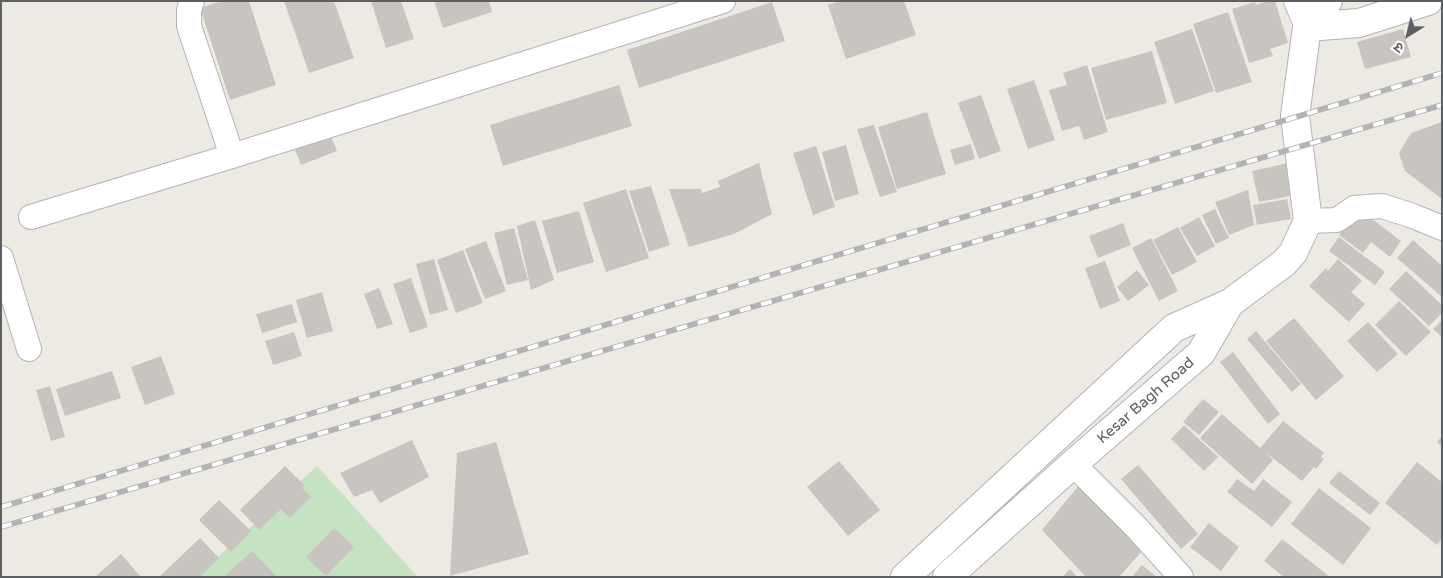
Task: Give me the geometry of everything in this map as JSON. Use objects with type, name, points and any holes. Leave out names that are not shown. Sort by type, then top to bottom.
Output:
[{"type":"main road","points":[[1308,222],[1295,116],[1307,28],[1328,1]]},
{"type":"main road","points":[[1307,28],[1359,23],[1428,1]]},
{"type":"main road","name":"Kesar Bagh Road","points":[[947,577],[1201,353],[1230,303],[1284,263],[1293,253],[1308,222]]},
{"type":"main road","points":[[904,577],[1174,328],[1230,303]]},
{"type":"street","points":[[192,1],[189,10],[189,26],[232,156]]},
{"type":"street","points":[[31,218],[723,1]]},
{"type":"street","points":[[1296,1],[1307,28]]},
{"type":"street","points":[[1308,222],[1337,220],[1354,208],[1382,206],[1442,228]]},
{"type":"street","points":[[1,258],[29,349]]},
{"type":"street","points":[[1073,464],[1136,527],[1181,577]]},
{"type":"green space","points":[[317,466],[418,577],[196,577]]},
{"type":"building","points":[[222,1],[249,1],[276,85],[230,100],[200,8]]},
{"type":"building","points":[[284,1],[334,1],[354,58],[309,73]]},
{"type":"building","points":[[371,1],[401,1],[414,39],[386,48]]},
{"type":"building","points":[[434,1],[489,1],[492,12],[443,28]]},
{"type":"building","points":[[840,1],[904,1],[916,35],[846,59],[828,5]]},
{"type":"building","points":[[1275,1],[1288,43],[1270,49],[1273,56],[1249,63],[1232,9],[1255,2],[1256,5]]},
{"type":"building","points":[[772,2],[785,41],[639,88],[627,50]]},
{"type":"building","points":[[1228,12],[1252,82],[1216,93],[1193,24]]},
{"type":"building","points":[[1192,29],[1214,91],[1175,104],[1154,42]]},
{"type":"building","points":[[1403,29],[1411,57],[1365,69],[1357,42]]},
{"type":"building","points":[[1152,51],[1167,103],[1106,120],[1091,68]]},
{"type":"building","points":[[1087,65],[1108,132],[1084,140],[1079,126],[1062,131],[1049,90],[1067,85],[1063,73]]},
{"type":"building","points":[[1034,80],[1055,140],[1028,149],[1007,89]]},
{"type":"building","points":[[619,85],[632,126],[503,166],[490,125]]},
{"type":"building","points":[[981,95],[1001,151],[979,159],[958,103]]},
{"type":"building","points":[[927,112],[946,174],[897,189],[878,127]]},
{"type":"building","points":[[1442,122],[1442,199],[1405,171],[1399,153],[1411,133]]},
{"type":"building","points":[[874,125],[897,192],[880,197],[857,129]]},
{"type":"building","points":[[328,129],[337,151],[301,165],[292,142]]},
{"type":"building","points":[[971,144],[975,159],[955,165],[950,150]]},
{"type":"building","points":[[846,145],[859,194],[835,201],[822,152]]},
{"type":"building","points":[[816,146],[835,207],[813,215],[793,153]]},
{"type":"building","points":[[759,163],[772,214],[734,234],[689,247],[669,189],[701,189],[702,193],[720,187],[718,181]]},
{"type":"building","points":[[1288,163],[1295,195],[1259,202],[1252,171]]},
{"type":"building","points":[[651,186],[670,245],[649,252],[629,191]]},
{"type":"building","points":[[626,189],[649,258],[606,272],[583,203]]},
{"type":"building","points":[[1248,190],[1254,225],[1229,235],[1215,202]]},
{"type":"building","points":[[1287,199],[1291,219],[1257,225],[1253,205]]},
{"type":"building","points":[[1215,209],[1229,238],[1216,244],[1202,215]]},
{"type":"building","points":[[1359,209],[1401,241],[1390,257],[1371,242],[1363,253],[1339,235]]},
{"type":"building","points":[[579,211],[594,262],[557,273],[542,221]]},
{"type":"building","points":[[1199,217],[1215,246],[1197,256],[1180,228]]},
{"type":"building","points":[[535,220],[554,280],[531,290],[517,226]]},
{"type":"building","points":[[1123,223],[1131,245],[1098,258],[1089,236]]},
{"type":"building","points":[[1178,227],[1197,262],[1172,275],[1153,240]]},
{"type":"building","points":[[514,228],[528,280],[507,285],[494,233]]},
{"type":"building","points":[[1339,237],[1385,272],[1375,285],[1329,251]]},
{"type":"building","points":[[1151,238],[1178,291],[1159,301],[1132,248]]},
{"type":"building","points":[[1413,240],[1442,266],[1442,297],[1397,258]]},
{"type":"building","points":[[486,241],[506,291],[485,299],[465,249]]},
{"type":"building","points":[[463,250],[483,303],[456,313],[437,260]]},
{"type":"building","points":[[434,259],[448,310],[430,315],[416,264]]},
{"type":"building","points":[[1338,259],[1362,281],[1351,292],[1365,304],[1349,322],[1309,286],[1326,268],[1328,271]]},
{"type":"building","points":[[1105,261],[1120,301],[1100,309],[1085,268]]},
{"type":"building","points":[[1137,270],[1149,285],[1128,301],[1117,287]]},
{"type":"building","points":[[1406,271],[1442,305],[1442,313],[1429,326],[1389,289]]},
{"type":"building","points":[[411,278],[428,327],[410,333],[393,284]]},
{"type":"building","points":[[379,288],[393,324],[377,329],[364,294]]},
{"type":"building","points":[[322,292],[333,331],[307,338],[296,300]]},
{"type":"building","points":[[1399,301],[1431,332],[1406,356],[1375,325]]},
{"type":"building","points":[[292,304],[297,322],[262,333],[256,314]]},
{"type":"building","points":[[1294,318],[1344,376],[1316,400],[1266,341]]},
{"type":"building","points":[[1442,320],[1442,337],[1433,329]]},
{"type":"building","points":[[1368,322],[1398,354],[1377,372],[1347,341]]},
{"type":"building","points":[[1256,331],[1301,384],[1292,392],[1247,339]]},
{"type":"building","points":[[294,332],[302,356],[273,365],[265,341]]},
{"type":"building","points":[[1233,352],[1280,414],[1268,424],[1220,362]]},
{"type":"building","points":[[161,356],[175,394],[145,405],[131,367]]},
{"type":"building","points":[[112,371],[121,398],[65,416],[56,389]]},
{"type":"building","points":[[50,386],[65,437],[51,441],[36,390]]},
{"type":"building","points":[[1203,399],[1219,412],[1199,435],[1183,422]]},
{"type":"building","points":[[1222,414],[1260,448],[1283,421],[1324,453],[1321,457],[1324,459],[1302,481],[1265,452],[1273,460],[1252,484],[1200,438]]},
{"type":"building","points":[[1184,425],[1218,457],[1204,471],[1171,439]]},
{"type":"building","points":[[1442,436],[1442,446],[1437,442]]},
{"type":"building","points":[[412,440],[429,477],[380,503],[372,490],[354,497],[340,473]]},
{"type":"building","points":[[496,442],[529,554],[450,576],[457,453]]},
{"type":"building","points":[[839,461],[880,510],[848,536],[807,487]]},
{"type":"building","points":[[1417,462],[1442,482],[1442,539],[1437,545],[1385,503]]},
{"type":"building","points":[[1138,465],[1198,534],[1181,549],[1121,479]]},
{"type":"building","points":[[285,466],[305,486],[302,488],[311,497],[290,518],[281,509],[259,530],[240,510]]},
{"type":"building","points":[[1339,471],[1380,503],[1370,515],[1329,483]]},
{"type":"building","points":[[1237,479],[1254,491],[1263,479],[1292,502],[1272,527],[1227,492]]},
{"type":"building","points":[[1081,483],[1142,551],[1119,577],[1086,577],[1042,530]]},
{"type":"building","points":[[1319,488],[1371,528],[1343,565],[1291,524]]},
{"type":"building","points":[[219,500],[251,531],[231,552],[199,520]]},
{"type":"building","points":[[1209,523],[1239,547],[1221,571],[1190,547]]},
{"type":"building","points":[[334,528],[354,547],[326,576],[306,557]]},
{"type":"building","points":[[200,538],[219,558],[200,577],[159,577]]},
{"type":"building","points":[[1282,539],[1330,577],[1284,577],[1264,561]]},
{"type":"building","points":[[252,551],[277,577],[224,577]]},
{"type":"building","points":[[121,554],[141,577],[95,577]]},
{"type":"building","points":[[1142,565],[1157,577],[1132,577]]},
{"type":"building","points":[[1070,569],[1077,577],[1062,577]]},
{"type":"railway","points":[[1,507],[1442,73]]},
{"type":"railway","points":[[1,527],[1442,105]]}]
